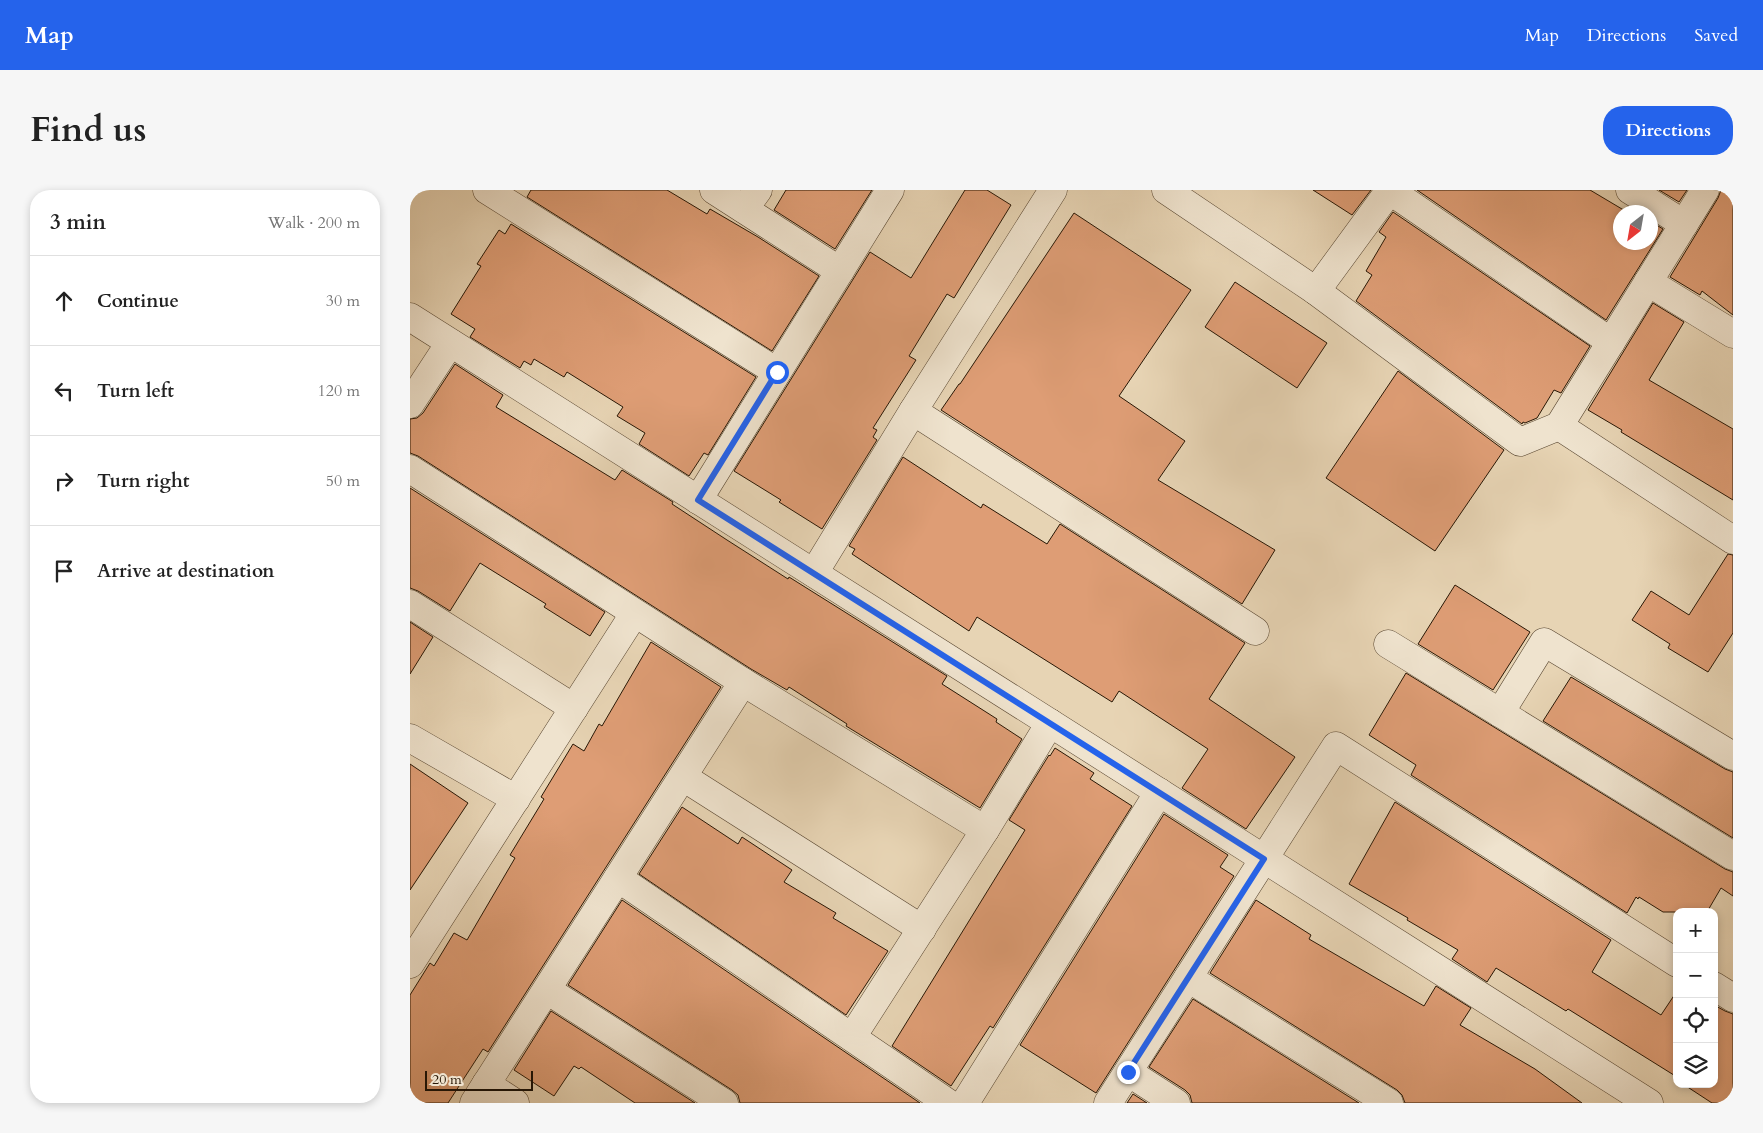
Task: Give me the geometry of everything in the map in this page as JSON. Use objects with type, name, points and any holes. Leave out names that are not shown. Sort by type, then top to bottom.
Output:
[{"type":"street","points":[[488,190],[777,372]]},
{"type":"street","points":[[714,190],[751,200],[840,271]]},
{"type":"street","points":[[698,500],[890,190]]},
{"type":"street","points":[[814,573],[913,411],[1054,190]]},
{"type":"street","points":[[1166,190],[1316,291],[1520,442],[1559,426],[1706,190]]},
{"type":"street","points":[[1316,291],[1389,190],[1611,342]]},
{"type":"street","points":[[1630,190],[1684,224]]},
{"type":"street","points":[[1648,282],[1733,334]]},
{"type":"street","points":[[410,318],[1648,1103]]},
{"type":"street","points":[[410,404],[450,343]]},
{"type":"street","points":[[913,411],[1256,631]]},
{"type":"street","points":[[1559,426],[1733,540]]},
{"type":"street","points":[[410,470],[634,614],[985,830]]},
{"type":"street","points":[[410,604],[574,708]]},
{"type":"street","points":[[410,964],[634,614]]},
{"type":"street","points":[[1500,713],[1544,642],[1733,756]]},
{"type":"street","points":[[1388,644],[1733,856]]},
{"type":"street","points":[[515,1103],[480,1094],[743,682]]},
{"type":"street","points":[[852,1037],[985,830],[1050,724]]},
{"type":"street","points":[[410,738],[516,799]]},
{"type":"street","points":[[1108,1103],[1336,746],[1673,959]]},
{"type":"street","points":[[683,778],[922,929]]},
{"type":"street","points":[[965,1103],[1159,792]]},
{"type":"street","points":[[618,878],[948,1103]]},
{"type":"street","points":[[1188,978],[1389,1103]]},
{"type":"street","points":[[1718,989],[1733,998]]},
{"type":"street","points":[[546,990],[724,1103]]},
{"type":"street","points":[[1128,1072],[1176,1103]]},
{"type":"building","points":[[531,190],[667,190],[707,214],[710,209],[819,276],[772,351],[527,197]]},
{"type":"building","points":[[786,190],[872,190],[835,249],[774,210]]},
{"type":"building","points":[[965,190],[987,190],[1011,205],[954,298],[947,294],[909,356],[916,360],[873,428],[877,430],[873,437],[877,440],[822,529],[779,502],[781,500],[734,471],[870,252],[911,278]]},
{"type":"building","points":[[1313,190],[1371,190],[1352,215]]},
{"type":"building","points":[[1417,190],[1590,190],[1615,205],[1613,205],[1613,250],[1650,250],[1606,320]]},
{"type":"building","points":[[1659,190],[1687,190],[1679,202]]},
{"type":"building","points":[[1721,190],[1733,190],[1733,315],[1702,291],[1700,295],[1670,277]]},
{"type":"building","points":[[1393,212],[1590,346],[1561,393],[1554,390],[1537,418],[1522,424],[1356,301],[1372,275],[1366,271],[1386,237],[1379,232]]},
{"type":"building","points":[[1074,213],[1191,290],[1119,396],[1185,441],[1158,480],[1275,550],[1242,604],[941,410]]},
{"type":"building","points":[[511,224],[756,377],[708,455],[704,453],[689,476],[639,444],[645,433],[617,416],[623,407],[567,372],[564,377],[534,359],[531,365],[524,361],[520,368],[470,337],[475,329],[451,314],[481,266],[477,264],[499,230],[505,234]]},
{"type":"building","points":[[1658,226],[1663,229],[1658,237]]},
{"type":"building","points":[[1235,282],[1327,343],[1297,388],[1205,327]]},
{"type":"building","points":[[1653,303],[1684,322],[1649,380],[1733,429],[1733,500],[1588,410]]},
{"type":"building","points":[[455,364],[503,395],[496,407],[615,480],[622,470],[673,502],[672,504],[788,579],[789,577],[947,676],[942,684],[997,719],[996,722],[1022,739],[980,808],[846,726],[847,724],[789,687],[787,690],[751,669],[418,456],[410,453],[410,419],[417,418],[423,413]]},
{"type":"building","points":[[1398,371],[1504,450],[1435,551],[1326,478]]},
{"type":"building","points":[[903,457],[981,508],[983,504],[1047,544],[1060,524],[1245,643],[1209,699],[1295,757],[1246,829],[1182,788],[1208,749],[1119,691],[1112,702],[977,617],[969,631],[852,554],[855,549],[849,546]]},
{"type":"building","points":[[410,488],[605,612],[590,636],[544,607],[546,604],[480,563],[450,611],[410,588]]},
{"type":"building","points":[[1728,554],[1733,555],[1733,633],[1708,672],[1668,648],[1670,644],[1632,620],[1651,591],[1689,615]]},
{"type":"building","points":[[1455,585],[1530,632],[1493,690],[1418,644]]},
{"type":"building","points":[[410,622],[433,637],[410,674]]},
{"type":"building","points":[[651,642],[721,687],[488,1052],[483,1049],[448,1103],[410,1103],[410,995],[430,963],[434,966],[454,933],[467,940],[515,858],[510,855],[544,799],[541,797],[573,744],[584,751],[599,724],[602,726]]},
{"type":"building","points":[[1406,673],[1725,869],[1733,872],[1733,896],[1721,888],[1709,908],[1673,908],[1673,912],[1663,912],[1636,897],[1627,913],[1411,775],[1416,765],[1369,735]]},
{"type":"building","points":[[1571,677],[1733,772],[1733,838],[1543,721]]},
{"type":"building","points":[[1055,748],[1094,773],[1090,779],[1132,806],[993,1028],[990,1026],[951,1086],[892,1046],[1025,830],[1009,820]]},
{"type":"building","points":[[410,764],[468,803],[410,890]]},
{"type":"building","points":[[1395,802],[1611,940],[1592,972],[1661,1015],[1673,997],[1673,1075],[1568,1009],[1566,1011],[1496,968],[1487,982],[1452,959],[1458,950],[1349,884]]},
{"type":"building","points":[[682,807],[738,844],[742,837],[792,870],[784,882],[836,913],[833,918],[888,951],[846,1015],[639,874]]},
{"type":"building","points":[[1164,814],[1228,855],[1220,867],[1234,876],[1096,1093],[1020,1045]]},
{"type":"building","points":[[622,900],[920,1103],[740,1103],[738,1095],[732,1090],[568,985]]},
{"type":"building","points":[[1256,900],[1311,935],[1309,939],[1424,1006],[1436,986],[1471,1008],[1460,1025],[1535,1069],[1582,1103],[1405,1103],[1402,1095],[1397,1090],[1210,973]]},
{"type":"building","points":[[1193,999],[1359,1103],[1192,1103],[1190,1095],[1185,1090],[1149,1067]]},
{"type":"building","points":[[1718,1007],[1733,1014],[1733,1103],[1712,1103],[1689,1088],[1718,1088]]},
{"type":"building","points":[[551,1011],[695,1103],[635,1103],[581,1067],[579,1069],[574,1066],[554,1096],[514,1070]]},
{"type":"building","points":[[1133,1094],[1147,1103],[1127,1103]]},
{"type":"route","points":[[777,372],[698,500],[1264,859],[1128,1072]]}]
